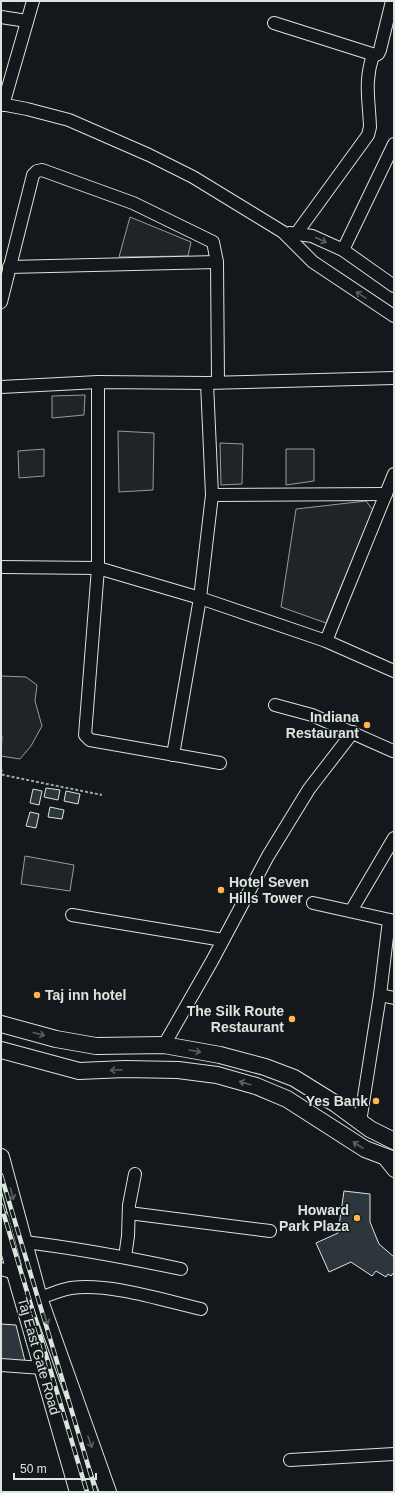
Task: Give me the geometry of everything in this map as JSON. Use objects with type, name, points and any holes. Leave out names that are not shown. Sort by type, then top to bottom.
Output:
[{"type":"main road","points":[[1,1024],[56,1039],[96,1046],[164,1045],[220,1055],[265,1067],[294,1078],[336,1104],[370,1129],[394,1140]]},
{"type":"main road","points":[[1,1050],[79,1071],[124,1069],[178,1070],[216,1075],[256,1086],[287,1099],[365,1149],[388,1158]]},
{"type":"main road","points":[[1,1156],[38,1298],[108,1492]]},
{"type":"main road","name":"Taj East Gate Road","points":[[1,1219],[8,1271],[42,1368],[78,1492]]},
{"type":"street","points":[[33,1],[2,104],[69,120],[149,155],[193,177],[283,232],[313,262],[394,316]]},
{"type":"street","points":[[274,23],[373,54],[378,54],[392,1]]},
{"type":"street","points":[[1,17],[27,21]]},
{"type":"street","points":[[296,234],[368,135],[370,127],[367,80],[368,69],[373,54]]},
{"type":"street","points":[[343,250],[394,144]]},
{"type":"street","points":[[1,302],[33,175],[36,170],[42,170],[133,203],[211,241],[214,245],[217,262],[212,383],[212,496],[200,598],[173,755]]},
{"type":"street","points":[[283,232],[312,236],[343,250],[394,286]]},
{"type":"street","points":[[9,267],[217,262]]},
{"type":"street","points":[[1,387],[98,382],[212,383],[394,378]]},
{"type":"street","points":[[98,382],[98,568],[85,736],[90,740],[220,763]]},
{"type":"street","points":[[326,641],[394,474]]},
{"type":"street","points":[[212,496],[386,494]]},
{"type":"street","points":[[1,567],[98,568],[200,598],[326,641],[394,671]]},
{"type":"street","points":[[276,705],[312,716],[353,732],[393,751]]},
{"type":"street","points":[[164,1045],[268,856],[309,789],[353,732]]},
{"type":"street","points":[[351,911],[392,843]]},
{"type":"street","points":[[313,903],[392,920],[360,1122]]},
{"type":"street","points":[[72,915],[223,940]]},
{"type":"street","points":[[380,995],[394,998]]},
{"type":"street","points":[[388,1158],[394,1171]]},
{"type":"street","points":[[125,1257],[129,1213],[135,1174]]},
{"type":"street","points":[[129,1213],[270,1231]]},
{"type":"street","points":[[24,1242],[125,1257],[181,1269]]},
{"type":"street","points":[[8,1271],[31,1270]]},
{"type":"street","points":[[38,1298],[70,1288],[94,1287],[140,1294],[201,1309]]},
{"type":"street","points":[[1,1365],[42,1368]]},
{"type":"street","points":[[290,1460],[394,1454]]},
{"type":"path","points":[[1,769],[3,775],[102,795]]},
{"type":"shaded area","points":[[130,217],[191,242],[188,256],[119,257]]},
{"type":"shaded area","points":[[85,395],[84,415],[52,418],[52,396]]},
{"type":"shaded area","points":[[118,431],[154,433],[153,490],[119,492]]},
{"type":"shaded area","points":[[220,443],[243,444],[242,484],[221,485]]},
{"type":"shaded area","points":[[44,449],[44,476],[19,478],[18,451]]},
{"type":"shaded area","points":[[286,449],[314,449],[314,481],[286,485]]},
{"type":"shaded area","points":[[366,501],[373,510],[326,623],[281,607],[296,509]]},
{"type":"shaded area","points":[[1,676],[26,677],[37,685],[35,701],[42,726],[31,746],[20,759],[1,756]]},
{"type":"shaded area","points":[[25,856],[74,865],[70,891],[21,884]]},
{"type":"building","points":[[46,788],[60,790],[58,800],[44,797]]},
{"type":"building","points":[[33,789],[42,791],[39,805],[30,803]]},
{"type":"building","points":[[66,791],[80,794],[78,804],[64,801]]},
{"type":"building","points":[[50,807],[64,810],[62,819],[48,817]]},
{"type":"building","points":[[30,812],[39,814],[36,828],[26,826]]},
{"type":"building","points":[[344,1191],[370,1194],[370,1222],[379,1244],[394,1257],[394,1272],[391,1276],[388,1274],[386,1277],[376,1271],[372,1276],[351,1262],[329,1272],[316,1243],[338,1233]]},
{"type":"building","points":[[1,1324],[16,1325],[26,1365],[1,1363]]},
{"type":"railway","points":[[1,1175],[96,1492]]},
{"type":"railway","points":[[1,1205],[87,1492]]},
{"type":"place","name":"Indiana Restaurant","points":[[367,725]]},
{"type":"place","name":"Hotel Seven Hills Tower","points":[[221,890]]},
{"type":"place","name":"Taj inn hotel","points":[[37,995]]},
{"type":"place","name":"The Silk Route Restaurant","points":[[292,1019]]},
{"type":"place","name":"Yes Bank","points":[[376,1101]]},
{"type":"place","name":"Howard Park Plaza","points":[[357,1218]]}]
